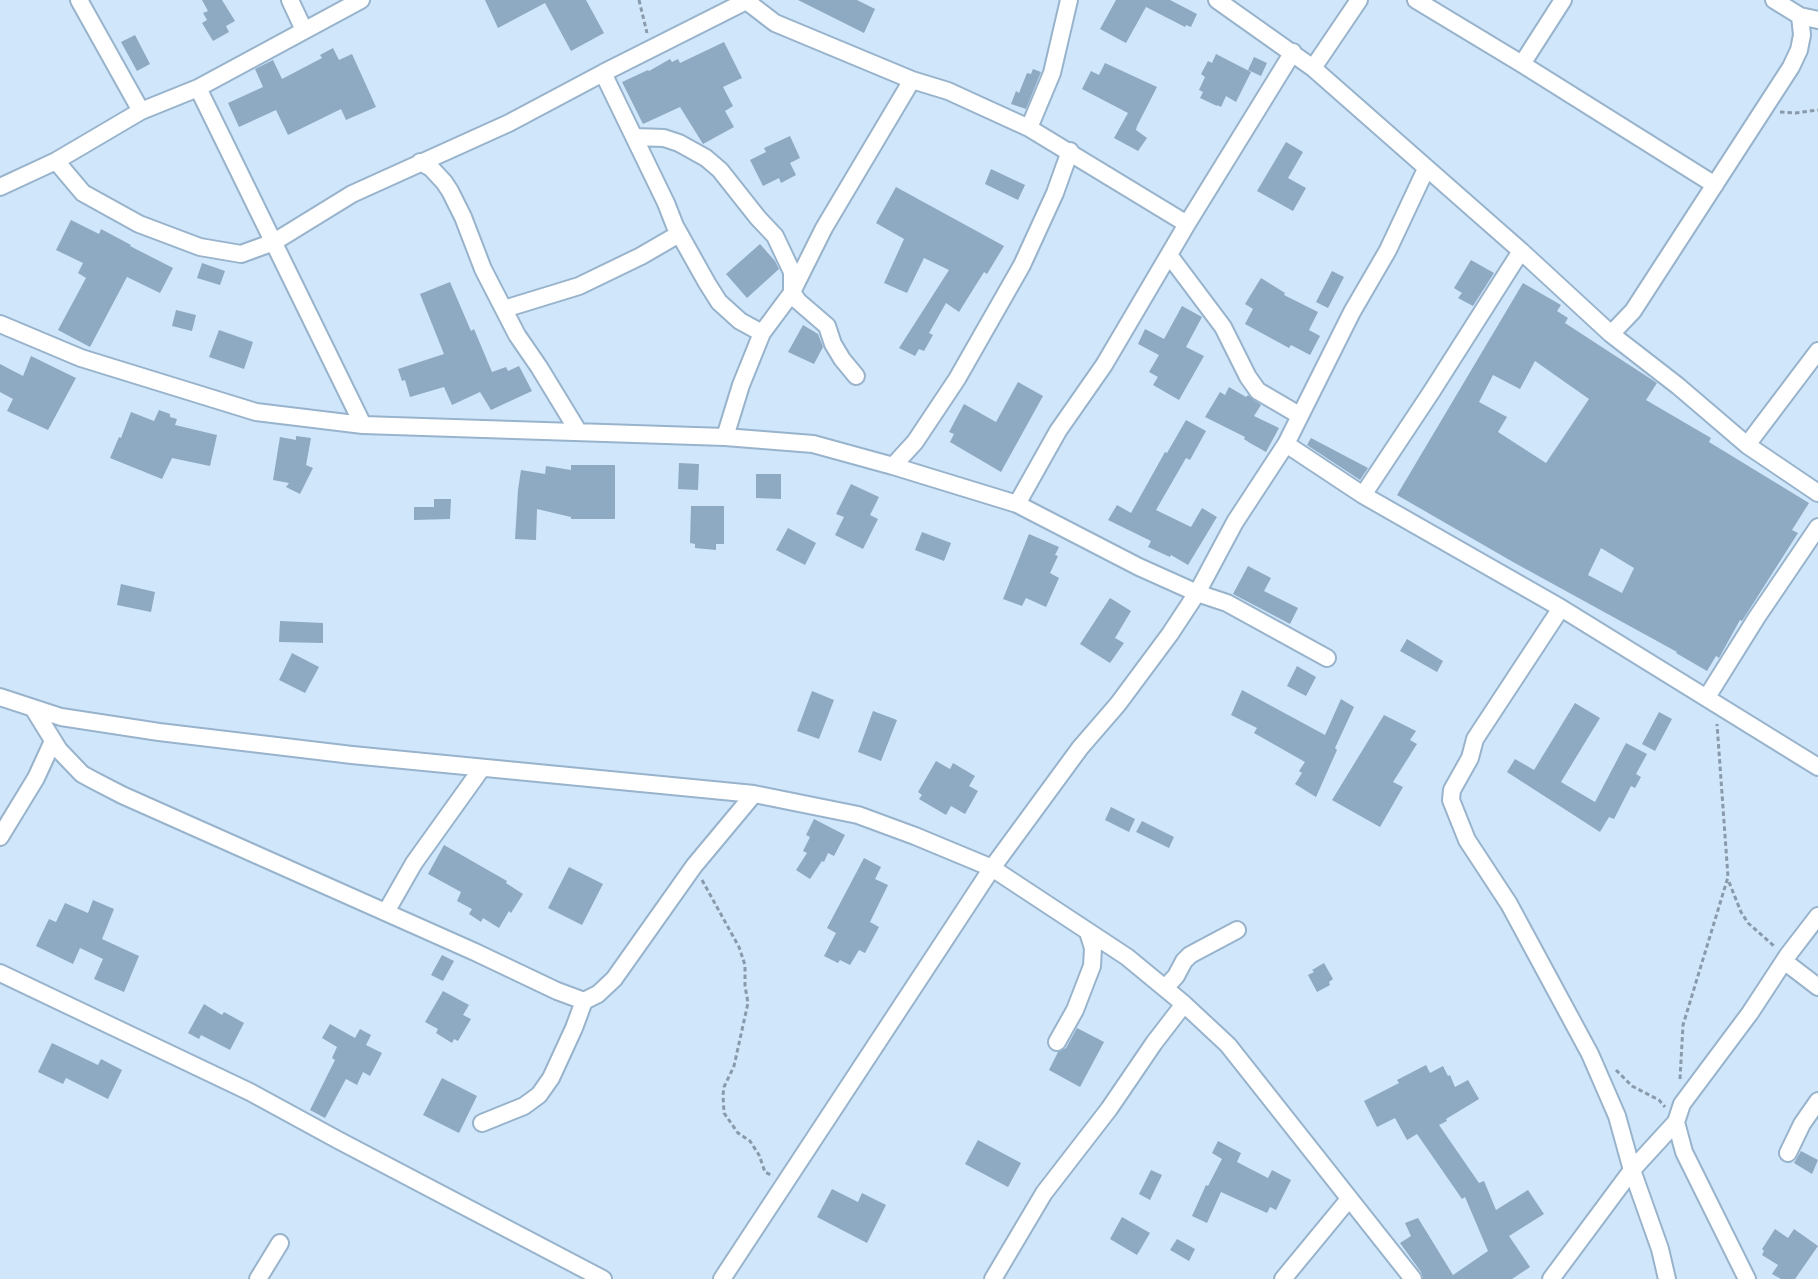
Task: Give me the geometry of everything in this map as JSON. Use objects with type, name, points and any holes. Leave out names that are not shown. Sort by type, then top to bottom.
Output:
[{"type":"street","points":[[80,0],[141,111]]},
{"type":"street","points":[[290,0],[304,30]]},
{"type":"street","points":[[0,187],[56,161],[141,111],[198,88],[361,0]]},
{"type":"street","points":[[1029,128],[1052,73],[1069,0]]},
{"type":"street","points":[[1217,0],[1313,68],[1521,251],[1611,334],[1678,386],[1747,445],[1818,493]]},
{"type":"street","points":[[1313,68],[1359,0]]},
{"type":"street","points":[[1416,0],[1715,185]]},
{"type":"street","points":[[1522,64],[1563,0]]},
{"type":"street","points":[[1774,0],[1800,16],[1818,20]]},
{"type":"street","points":[[56,161],[83,194],[139,224],[200,247],[241,254],[274,242],[352,194],[509,123],[746,1],[776,23],[912,80],[948,91],[1029,128],[1188,224]]},
{"type":"street","points":[[1611,334],[1633,311],[1791,67],[1799,50],[1802,34],[1800,16]]},
{"type":"street","points":[[1017,504],[1058,431],[1104,364],[1293,52]]},
{"type":"street","points":[[603,73],[679,234],[718,302],[740,321],[762,333]]},
{"type":"street","points":[[724,437],[741,385],[762,333],[792,292],[824,228],[912,80]]},
{"type":"street","points":[[198,88],[363,425]]},
{"type":"street","points":[[634,137],[664,138],[679,143],[706,158],[720,170],[775,236],[792,272],[792,292],[798,301],[827,326],[833,344],[856,376]]},
{"type":"street","points":[[893,466],[915,442],[957,379],[1022,265],[1055,193],[1070,151]]},
{"type":"street","points":[[420,162],[431,168],[450,191],[463,217],[483,269],[517,335],[578,431]]},
{"type":"street","points":[[722,1279],[992,868],[1080,748],[1118,704],[1164,643],[1197,593],[1235,522],[1286,444],[1352,312],[1388,250],[1426,169]]},
{"type":"street","points":[[504,309],[579,286],[641,256],[679,234]]},
{"type":"street","points":[[1363,495],[1521,251]]},
{"type":"street","points":[[1169,255],[1223,327],[1258,391],[1299,415]]},
{"type":"street","points":[[0,324],[81,358],[256,412],[363,425],[724,437],[813,444],[1017,504],[1139,567],[1197,593],[1227,603],[1327,658]]},
{"type":"street","points":[[1747,445],[1818,351]]},
{"type":"street","points":[[1286,444],[1363,495],[1561,608],[1818,767]]},
{"type":"street","points":[[1711,699],[1758,617],[1818,527]]},
{"type":"street","points":[[1561,608],[1475,740],[1470,758],[1452,790],[1451,800],[1467,840],[1509,904],[1590,1054],[1617,1116],[1632,1170],[1660,1249],[1667,1279]]},
{"type":"street","points":[[0,697],[61,717],[159,732],[352,755],[754,794],[858,815],[915,836],[992,868],[1127,957],[1184,1004],[1228,1045],[1413,1279]]},
{"type":"street","points":[[33,708],[59,750],[82,774],[122,795],[557,991],[584,1001]]},
{"type":"street","points":[[0,837],[36,777],[53,741]]},
{"type":"street","points":[[386,912],[414,862],[482,768]]},
{"type":"street","points":[[482,1123],[524,1106],[539,1095],[550,1078],[574,1028],[584,1001],[598,994],[614,979],[694,866],[754,794]]},
{"type":"street","points":[[1551,1279],[1632,1170],[1678,1116],[1786,958],[1818,916]]},
{"type":"street","points":[[1165,988],[1190,955],[1237,930]]},
{"type":"street","points":[[1057,1042],[1075,1010],[1092,966],[1093,948],[1088,932]]},
{"type":"street","points":[[1786,958],[1818,987]]},
{"type":"street","points":[[0,973],[250,1092],[603,1279]]},
{"type":"street","points":[[993,1279],[1044,1193],[1109,1109],[1184,1004]]},
{"type":"street","points":[[1788,1153],[1802,1124],[1818,1101]]},
{"type":"street","points":[[1678,1116],[1684,1152],[1747,1279]]},
{"type":"street","points":[[1283,1279],[1349,1198]]},
{"type":"street","points":[[265,1275],[280,1243]]},
{"type":"path","points":[[639,0],[650,49]]},
{"type":"path","points":[[1764,110],[1795,113],[1818,110]]},
{"type":"path","points":[[1711,699],[1728,880],[1748,923],[1786,958]]},
{"type":"path","points":[[694,866],[739,947],[744,964],[748,1003],[734,1066],[724,1087],[724,1113],[738,1133],[750,1141],[759,1155],[765,1172],[786,1183]]},
{"type":"path","points":[[1678,1116],[1683,1025],[1728,880]]},
{"type":"path","points":[[1614,1068],[1632,1086],[1659,1100],[1678,1116]]},
{"type":"building","points":[[202,0],[222,0],[235,21],[226,26],[229,32],[213,41],[202,23],[207,20],[203,13],[208,11]]},
{"type":"building","points":[[485,0],[586,0],[604,33],[571,51],[545,3],[498,28]]},
{"type":"building","points":[[798,0],[857,0],[875,9],[864,33]]},
{"type":"building","points":[[1116,0],[1170,0],[1197,14],[1191,27],[1186,25],[1185,27],[1146,7],[1126,43],[1100,29]]},
{"type":"building","points":[[135,35],[150,64],[137,71],[121,42]]},
{"type":"building","points":[[724,42],[742,78],[723,87],[733,106],[725,111],[734,127],[703,144],[680,107],[643,124],[622,82],[670,59],[672,62],[678,59],[680,63]]},
{"type":"building","points":[[333,48],[339,60],[352,54],[376,107],[346,120],[341,109],[288,135],[276,110],[239,127],[228,103],[263,87],[255,69],[273,60],[282,79],[322,58],[320,55]]},
{"type":"building","points":[[1216,54],[1251,72],[1236,102],[1226,96],[1221,107],[1200,98],[1203,92],[1199,90],[1205,77],[1201,74],[1208,61],[1212,63]]},
{"type":"building","points":[[1254,57],[1267,63],[1261,76],[1248,70]]},
{"type":"building","points":[[1105,63],[1157,87],[1137,126],[1136,130],[1147,138],[1138,151],[1114,138],[1128,113],[1082,89],[1091,71],[1099,75]]},
{"type":"building","points":[[1033,69],[1041,72],[1026,109],[1011,104],[1016,91],[1019,93],[1027,73],[1031,74]]},
{"type":"building","points":[[790,136],[800,158],[790,163],[796,175],[781,183],[779,178],[763,186],[750,160],[766,152],[764,148]]},
{"type":"building","points":[[1286,142],[1303,152],[1288,178],[1306,188],[1293,211],[1257,191]]},
{"type":"building","points":[[991,169],[1025,185],[1018,200],[985,184]]},
{"type":"building","points":[[896,187],[1004,246],[987,274],[984,272],[959,312],[946,303],[929,333],[933,335],[924,351],[919,349],[915,356],[899,348],[949,270],[924,258],[907,293],[884,283],[904,239],[876,223]]},
{"type":"building","points":[[71,220],[99,234],[101,229],[173,268],[160,293],[127,277],[90,347],[58,330],[86,278],[78,273],[83,263],[56,250]]},
{"type":"building","points":[[760,244],[779,269],[747,298],[726,274]]},
{"type":"building","points":[[1471,260],[1494,273],[1473,306],[1458,298],[1462,293],[1454,288]]},
{"type":"building","points":[[202,263],[225,271],[220,285],[197,278]]},
{"type":"building","points":[[1332,271],[1344,277],[1328,308],[1316,302]]},
{"type":"building","points":[[1261,278],[1285,293],[1284,295],[1318,312],[1309,330],[1320,336],[1310,355],[1291,345],[1289,348],[1245,324],[1253,309],[1245,304]]},
{"type":"building","points":[[450,282],[471,331],[474,329],[492,372],[506,367],[508,371],[519,366],[532,391],[491,410],[480,392],[452,405],[444,387],[410,397],[405,380],[402,381],[398,369],[444,354],[420,294]]},
{"type":"building","points":[[1523,283],[1561,305],[1557,311],[1568,318],[1565,323],[1657,383],[1646,400],[1711,438],[1709,442],[1809,503],[1792,530],[1798,533],[1742,621],[1740,620],[1719,658],[1716,656],[1707,671],[1397,495]],"holes":[[[1535,361],[1589,399],[1546,463],[1498,432],[1507,417],[1479,402],[1493,375],[1520,389]],[[1601,548],[1634,568],[1622,593],[1588,575]]]},
{"type":"building","points":[[1182,306],[1202,317],[1186,347],[1204,356],[1179,400],[1153,385],[1158,377],[1149,372],[1159,355],[1138,344],[1145,329],[1164,339]]},
{"type":"building","points":[[176,310],[196,315],[192,331],[172,326]]},
{"type":"building","points":[[803,325],[818,334],[823,347],[814,364],[788,352]]},
{"type":"building","points":[[219,330],[253,342],[244,369],[209,357]]},
{"type":"building","points":[[31,356],[76,378],[48,430],[7,411],[13,399],[0,392],[0,364],[23,376]]},
{"type":"building","points":[[1018,382],[1043,396],[1001,472],[950,442],[954,434],[949,432],[964,404],[996,422]]},
{"type":"building","points":[[1229,387],[1246,397],[1248,395],[1261,405],[1254,416],[1279,428],[1266,452],[1244,439],[1245,437],[1205,417],[1220,392],[1225,395]]},
{"type":"building","points":[[159,410],[177,419],[175,425],[217,435],[210,466],[172,458],[162,479],[110,458],[131,412],[154,421]]},
{"type":"building","points":[[1186,420],[1206,431],[1190,460],[1186,458],[1156,510],[1191,527],[1202,508],[1217,517],[1188,565],[1171,555],[1170,557],[1148,547],[1151,541],[1108,520],[1117,505],[1131,513]]},
{"type":"building","points":[[296,436],[311,438],[306,465],[313,468],[300,494],[286,487],[289,483],[273,480],[280,437],[296,440]]},
{"type":"building","points":[[1311,438],[1368,468],[1360,480],[1307,445]]},
{"type":"building","points":[[679,463],[699,464],[698,490],[678,489]]},
{"type":"building","points":[[571,465],[615,465],[615,519],[571,519],[571,517],[537,509],[536,540],[515,539],[521,470],[545,474],[546,466],[571,470]]},
{"type":"building","points":[[756,474],[781,474],[781,499],[756,498]]},
{"type":"building","points":[[851,484],[879,497],[870,515],[878,519],[863,549],[835,535],[844,517],[836,514]]},
{"type":"building","points":[[434,499],[451,499],[450,519],[414,520],[414,507],[434,507]]},
{"type":"building","points":[[691,506],[724,506],[724,544],[716,544],[716,550],[695,548],[695,544],[690,543]]},
{"type":"building","points":[[788,528],[816,543],[805,565],[776,550]]},
{"type":"building","points":[[922,532],[951,543],[944,561],[915,550]]},
{"type":"building","points":[[1029,534],[1059,547],[1055,555],[1058,556],[1050,573],[1059,578],[1046,607],[1026,598],[1022,606],[1003,599]]},
{"type":"building","points":[[1248,566],[1271,578],[1264,591],[1298,608],[1290,624],[1233,594]]},
{"type":"building","points":[[121,584],[155,592],[151,612],[117,605]]},
{"type":"building","points":[[1110,598],[1131,611],[1115,638],[1124,643],[1110,663],[1080,644]]},
{"type":"building","points":[[280,621],[323,623],[323,643],[279,642]]},
{"type":"building","points":[[1407,639],[1443,661],[1437,672],[1400,651]]},
{"type":"building","points":[[292,653],[319,667],[305,693],[279,680]]},
{"type":"building","points":[[1297,666],[1316,677],[1306,696],[1287,686]]},
{"type":"building","points":[[1242,690],[1325,735],[1341,699],[1354,707],[1316,797],[1295,784],[1302,773],[1299,771],[1305,762],[1254,733],[1257,728],[1231,715]]},
{"type":"building","points":[[812,691],[834,700],[819,739],[797,731]]},
{"type":"building","points":[[1575,703],[1600,718],[1561,782],[1595,802],[1626,743],[1647,754],[1636,774],[1641,777],[1635,788],[1631,786],[1614,819],[1609,817],[1600,832],[1507,772],[1515,759],[1534,770]]},
{"type":"building","points":[[873,711],[897,720],[881,761],[858,752]]},
{"type":"building","points":[[1659,712],[1672,719],[1655,751],[1642,744]]},
{"type":"building","points":[[1384,715],[1416,731],[1410,740],[1417,744],[1393,782],[1403,787],[1380,827],[1332,800]]},
{"type":"building","points":[[936,761],[950,769],[953,763],[975,776],[969,786],[978,791],[965,814],[951,806],[946,815],[919,799],[922,795],[918,792]]},
{"type":"building","points":[[1111,807],[1135,819],[1129,832],[1105,820]]},
{"type":"building","points":[[814,819],[845,835],[834,856],[828,853],[824,862],[822,861],[810,879],[796,870],[807,853],[803,851],[810,837],[806,835]]},
{"type":"building","points":[[1142,821],[1174,837],[1169,848],[1136,832]]},
{"type":"building","points":[[444,845],[507,881],[506,883],[523,894],[499,928],[483,918],[481,922],[469,914],[472,909],[457,901],[461,892],[428,874]]},
{"type":"building","points":[[864,858],[881,867],[875,879],[888,885],[870,922],[879,927],[865,953],[859,950],[850,965],[840,960],[838,963],[824,956],[836,933],[827,928]]},
{"type":"building","points":[[569,867],[603,884],[582,925],[548,908]]},
{"type":"building","points":[[93,900],[114,909],[102,939],[139,956],[124,992],[94,979],[103,959],[80,948],[73,964],[36,946],[49,919],[56,922],[65,903],[88,913]]},
{"type":"building","points":[[442,955],[454,961],[443,981],[431,975]]},
{"type":"building","points":[[1324,963],[1333,979],[1329,982],[1330,985],[1317,992],[1308,975]]},
{"type":"building","points":[[443,991],[469,1005],[463,1015],[471,1019],[458,1041],[454,1039],[452,1043],[436,1033],[438,1029],[425,1022]]},
{"type":"building","points":[[204,1004],[222,1015],[224,1012],[244,1023],[230,1050],[201,1035],[199,1039],[188,1033]]},
{"type":"building","points":[[330,1024],[355,1038],[360,1029],[371,1035],[366,1045],[382,1053],[370,1076],[363,1072],[357,1085],[346,1079],[325,1118],[310,1110],[335,1060],[332,1058],[337,1047],[322,1038]]},
{"type":"building","points":[[1077,1028],[1104,1042],[1080,1087],[1049,1070],[1058,1052],[1066,1048]]},
{"type":"building","points":[[52,1043],[98,1065],[101,1059],[122,1070],[108,1099],[66,1078],[63,1084],[38,1072]]},
{"type":"building","points":[[1426,1065],[1430,1073],[1443,1066],[1455,1087],[1468,1080],[1479,1099],[1439,1125],[1479,1183],[1484,1181],[1496,1210],[1528,1190],[1544,1214],[1509,1236],[1530,1267],[1512,1279],[1423,1279],[1421,1272],[1400,1243],[1411,1236],[1405,1223],[1418,1218],[1453,1275],[1488,1251],[1465,1197],[1462,1199],[1417,1134],[1407,1140],[1395,1118],[1377,1127],[1364,1101],[1399,1083],[1397,1080]]},
{"type":"building","points":[[442,1078],[477,1096],[459,1133],[423,1115]]},
{"type":"building","points":[[978,1140],[1021,1163],[1008,1187],[965,1164]]},
{"type":"building","points":[[1218,1141],[1241,1153],[1237,1162],[1268,1178],[1272,1170],[1291,1180],[1276,1210],[1270,1207],[1267,1213],[1221,1192],[1207,1223],[1192,1216],[1206,1185],[1208,1186],[1222,1159],[1212,1153]]},
{"type":"building","points":[[1801,1151],[1818,1160],[1812,1174],[1794,1163]]},
{"type":"building","points":[[1151,1170],[1162,1175],[1150,1200],[1139,1194]]},
{"type":"building","points":[[832,1189],[858,1202],[862,1193],[886,1205],[867,1243],[817,1217]]},
{"type":"building","points":[[1122,1217],[1150,1233],[1137,1255],[1110,1239]]},
{"type":"building","points":[[1775,1229],[1788,1238],[1794,1229],[1818,1246],[1795,1279],[1781,1279],[1772,1274],[1778,1265],[1762,1255],[1764,1251],[1762,1249]]},
{"type":"building","points":[[1177,1239],[1195,1249],[1189,1261],[1170,1250]]}]
